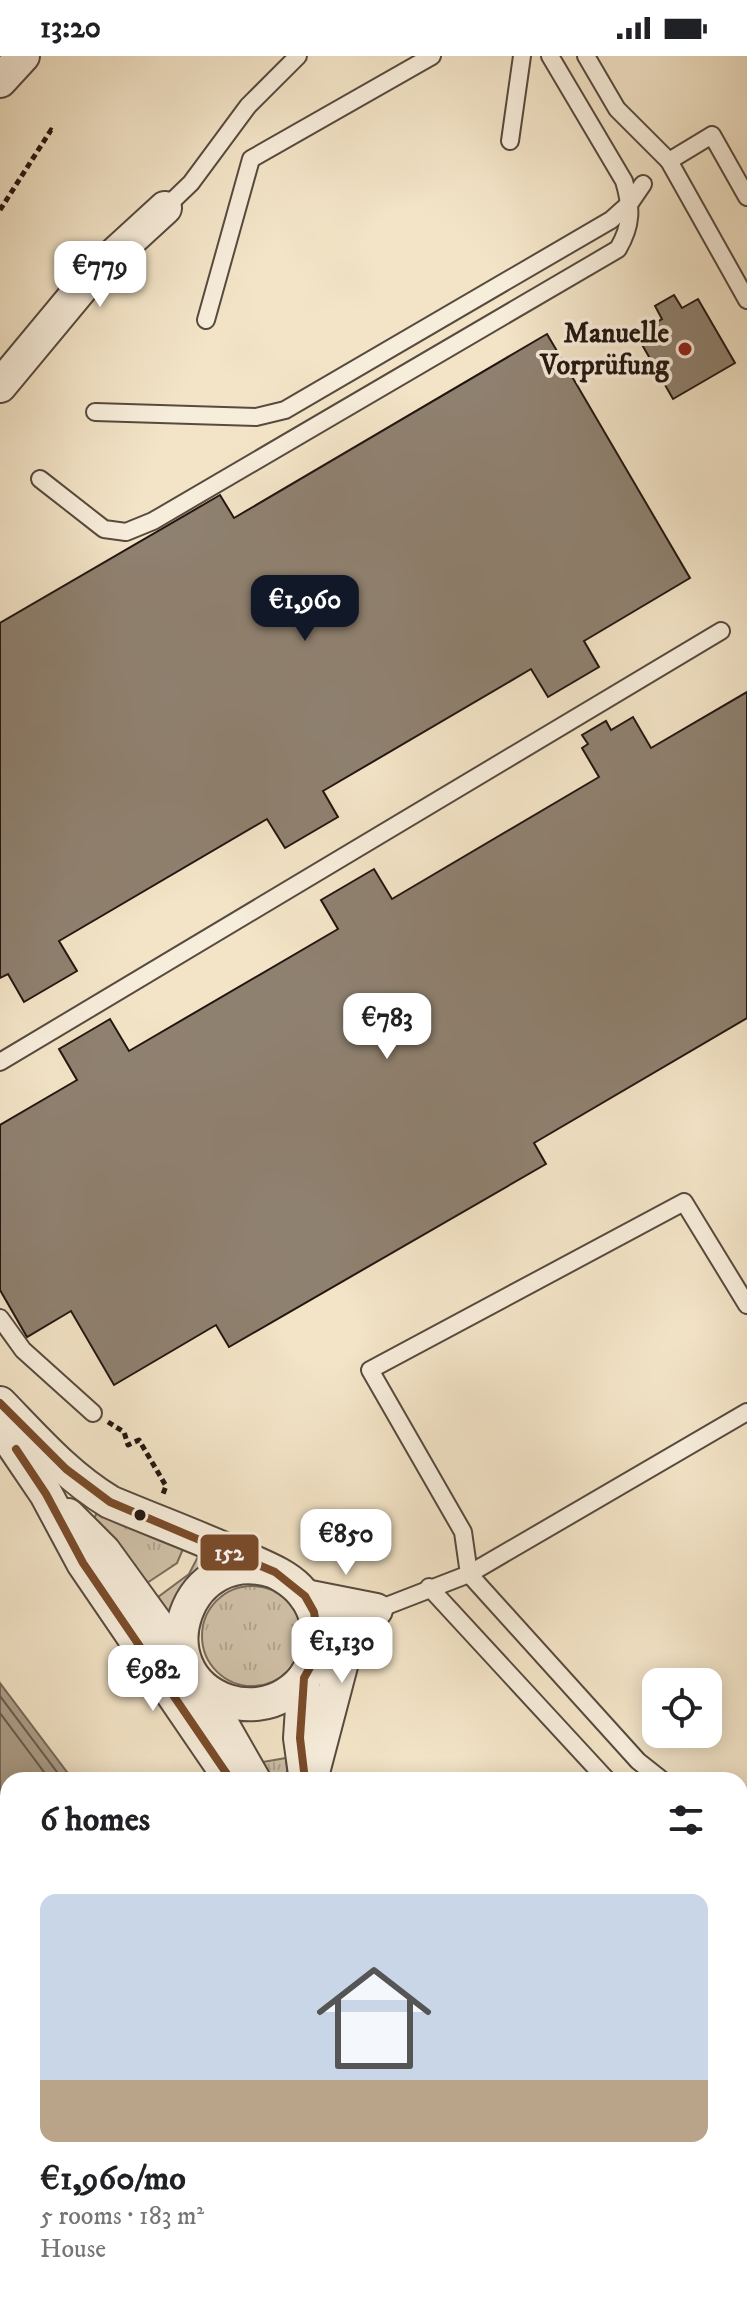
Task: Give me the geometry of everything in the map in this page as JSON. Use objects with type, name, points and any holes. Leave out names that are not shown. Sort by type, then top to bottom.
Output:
[{"type":"street","points":[[0,81],[23,56]]},
{"type":"street","points":[[2,383],[93,274],[165,208]]},
{"type":"street","points":[[0,1403],[89,1489],[110,1502],[275,1572],[305,1596],[314,1612],[318,1637],[306,1675],[300,1738],[306,1772]]},
{"type":"street","points":[[0,1426],[46,1494],[83,1563],[226,1772]]},
{"type":"street","points":[[46,1494],[104,1551],[193,1674],[249,1772]]},
{"type":"street","points":[[275,1572],[256,1567],[230,1570],[212,1578],[197,1591],[181,1627],[182,1647],[193,1674],[222,1699],[249,1704],[276,1699],[346,1647],[376,1610],[305,1596]]},
{"type":"street","points":[[310,1772],[346,1647]]},
{"type":"lane","points":[[165,208],[191,183],[248,106],[298,56]]},
{"type":"lane","points":[[206,320],[251,159],[432,56]]},
{"type":"lane","points":[[510,141],[522,56]]},
{"type":"lane","points":[[40,479],[104,529],[126,532],[153,521],[601,262],[618,249],[629,230],[630,203],[617,169],[550,56]]},
{"type":"lane","points":[[586,56],[617,109],[669,161],[747,300]]},
{"type":"lane","points":[[669,161],[712,135],[747,197]]},
{"type":"lane","points":[[95,412],[256,417],[285,410],[611,220],[630,203],[643,184]]},
{"type":"lane","points":[[0,1062],[721,631]]},
{"type":"lane","points":[[652,1772],[638,1761],[469,1574],[463,1532],[370,1370],[684,1202],[747,1305]]},
{"type":"lane","points":[[0,1318],[23,1350],[93,1413]]},
{"type":"lane","points":[[376,1610],[469,1574],[747,1412]]},
{"type":"lane","points":[[429,1587],[600,1772]]},
{"type":"path","points":[[0,210],[51,130],[54,132]]},
{"type":"path","points":[[93,1413],[124,1432],[128,1445],[139,1440],[166,1486],[160,1502]]},
{"type":"green space","points":[[98,1511],[186,1542],[177,1563],[144,1585],[93,1520]]},
{"type":"green space","points":[[202,1549],[217,1558],[168,1620],[154,1600],[189,1574]]},
{"type":"green space","points":[[252,1586],[271,1590],[288,1600],[298,1617],[302,1636],[298,1655],[288,1672],[271,1682],[252,1686],[233,1682],[216,1672],[206,1655],[202,1636],[206,1617],[216,1600],[233,1590]]},
{"type":"green space","points":[[286,1758],[287,1772],[261,1772],[257,1763]]},
{"type":"water","points":[[0,1683],[67,1772],[0,1772]]},
{"type":"building","name":"Manuelle Vorprüfung","points":[[674,295],[682,308],[698,299],[735,363],[673,399],[636,334],[662,319],[655,306]]},
{"type":"building","points":[[547,334],[690,578],[584,641],[599,667],[548,697],[531,669],[323,791],[338,817],[285,848],[267,819],[59,941],[77,971],[24,1002],[8,974],[0,978],[0,623],[220,495],[234,518]]},
{"type":"building","points":[[747,692],[747,1018],[534,1143],[546,1164],[229,1347],[216,1325],[114,1385],[71,1311],[27,1337],[0,1290],[0,1125],[77,1080],[59,1049],[110,1019],[129,1051],[338,929],[321,900],[374,869],[392,899],[599,777],[582,748],[588,744],[582,735],[606,721],[611,730],[633,717],[651,748]]},
{"type":"transit line","name":"152","points":[[0,1403],[66,1469],[110,1502],[275,1572],[305,1596],[314,1612],[318,1637],[313,1662],[304,1678],[300,1738],[304,1772]]},
{"type":"transit line","name":"152","points":[[16,1449],[46,1494],[83,1563],[226,1772]]},
{"type":"place","name":"Manuelle Vorprüfung","points":[[685,349]]}]
